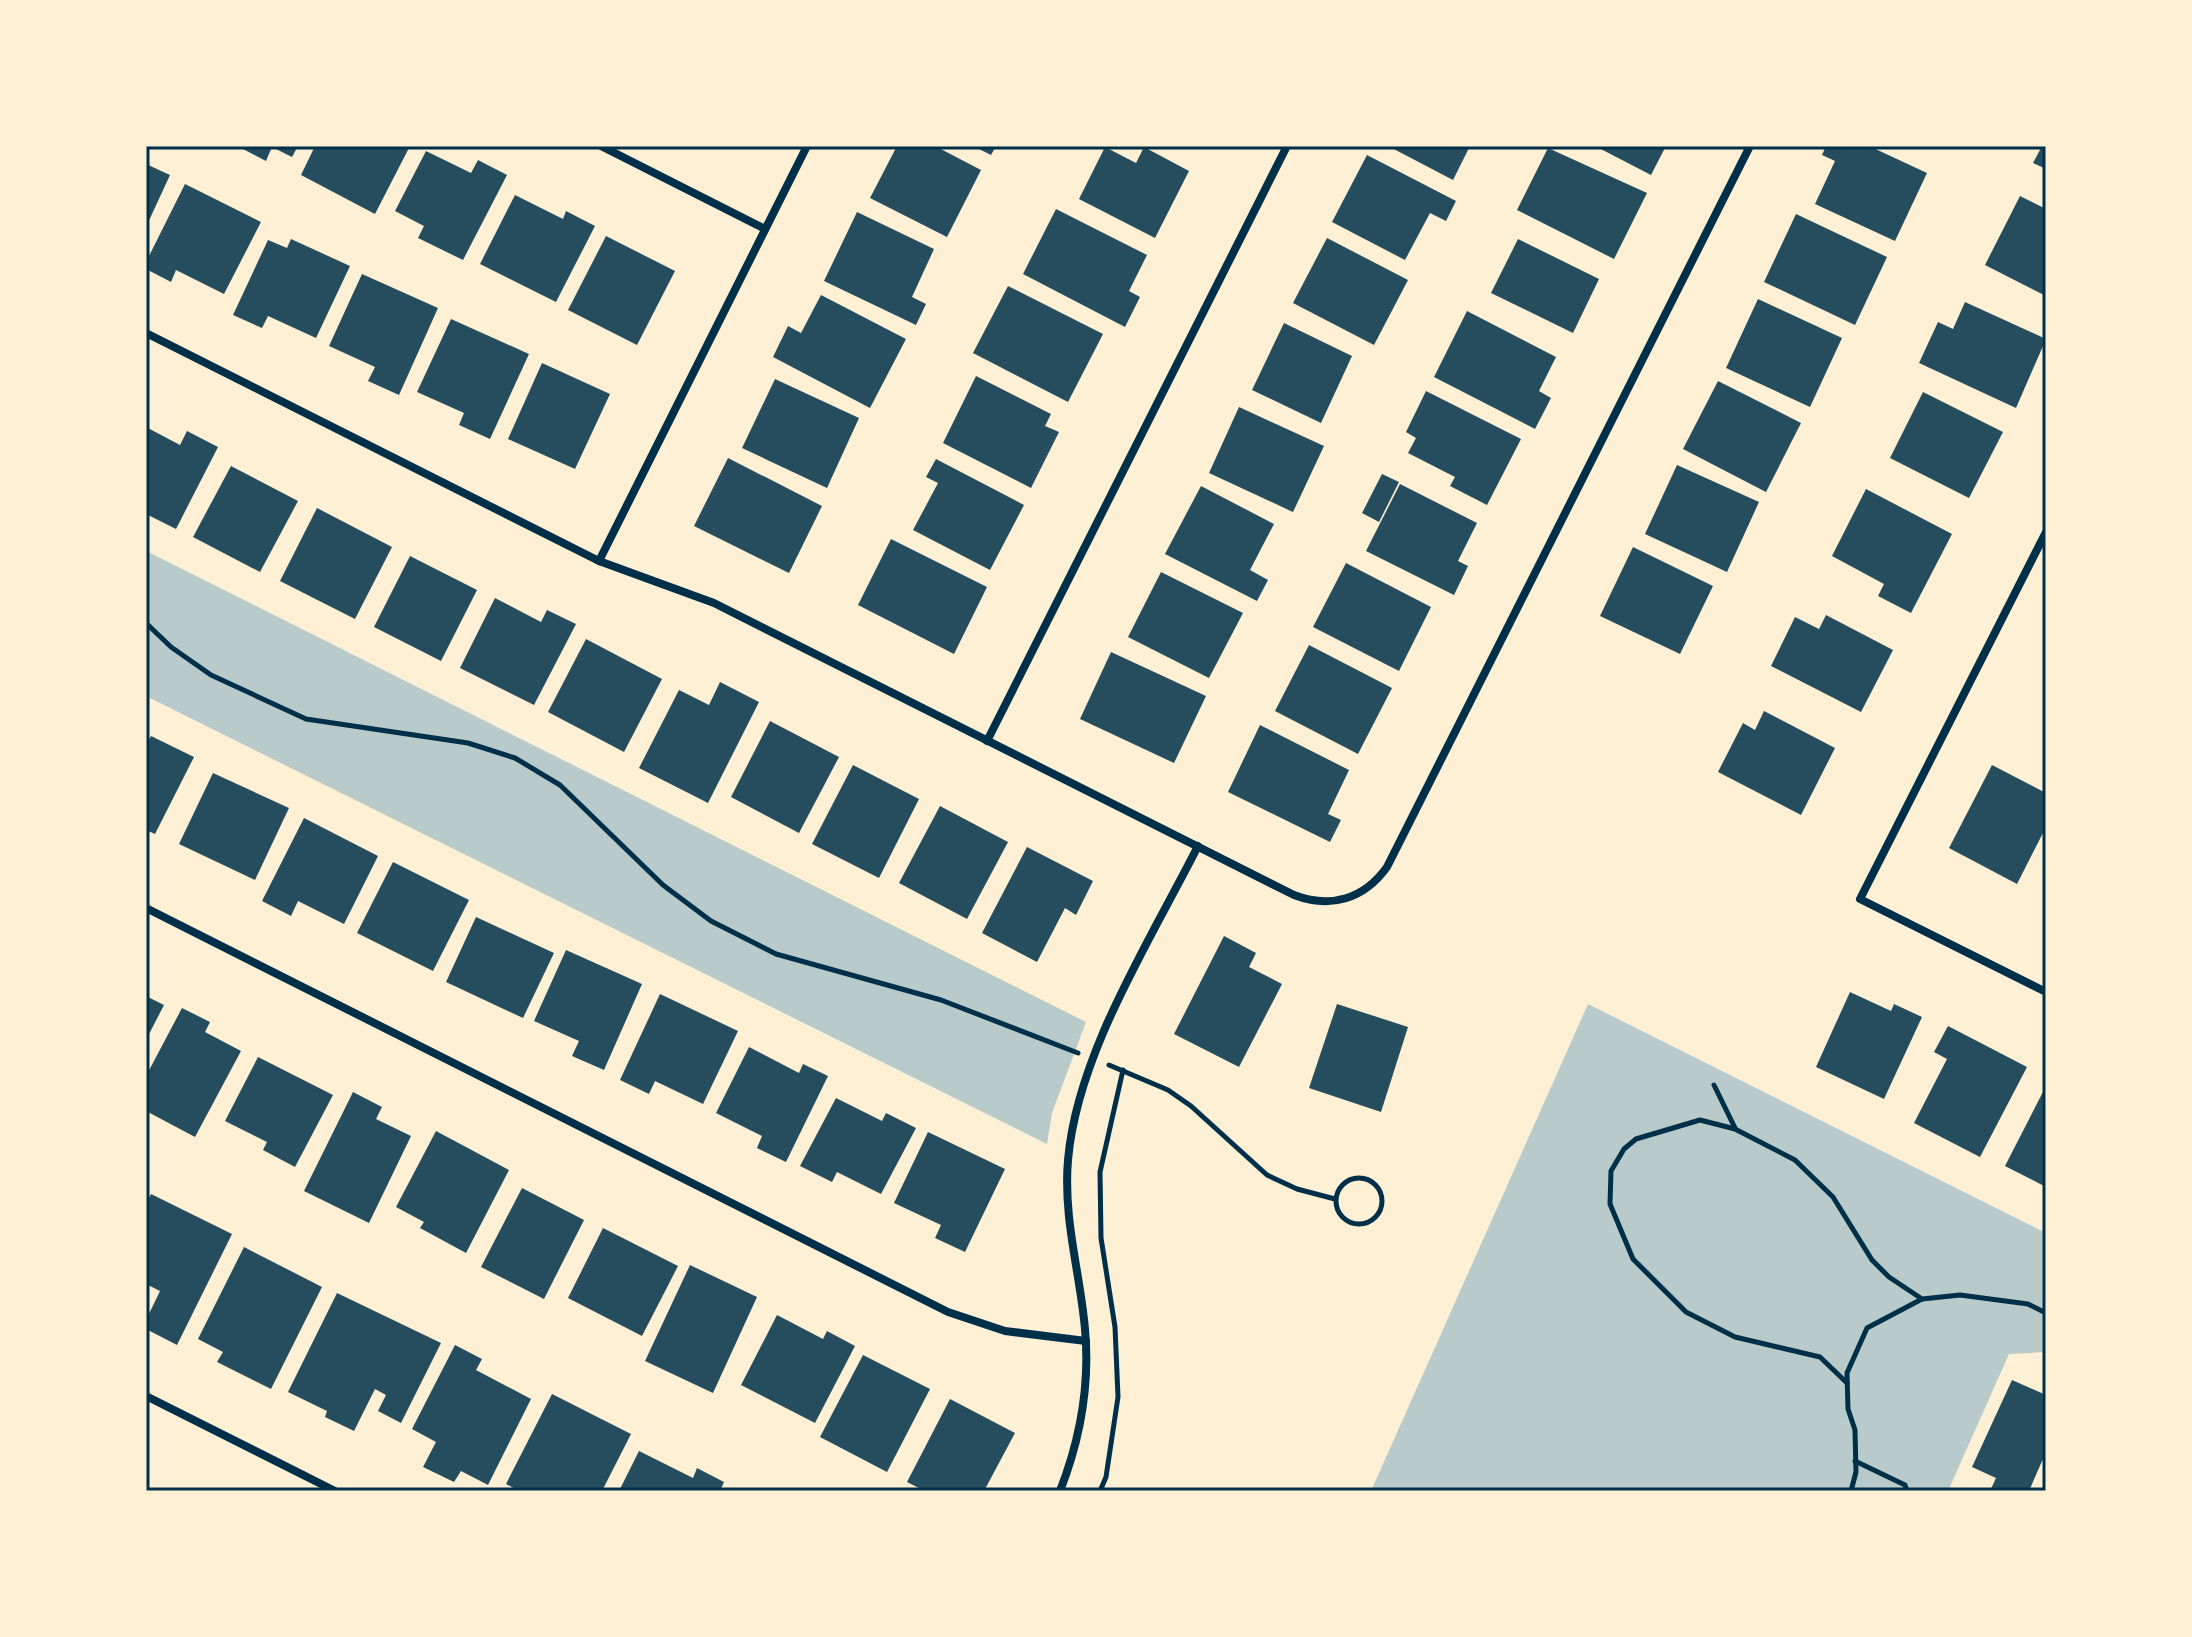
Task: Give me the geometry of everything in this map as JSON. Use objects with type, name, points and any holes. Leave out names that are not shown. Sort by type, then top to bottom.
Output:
[{"type":"street","points":[[601,146],[765,229]]},
{"type":"street","points":[[599,561],[807,146]]},
{"type":"street","points":[[987,741],[1287,146]]},
{"type":"street","points":[[146,333],[599,561],[714,603],[1305,899],[1327,902],[1352,897],[1371,886],[1387,867],[1750,146]]},
{"type":"street","points":[[2046,532],[1860,899],[2046,992]]},
{"type":"street","points":[[1060,1491],[1082,1412],[1086,1341],[1069,1235],[1067,1175],[1073,1125],[1092,1059],[1198,846]]},
{"type":"street","points":[[146,908],[948,1312],[1005,1331],[1086,1341]]},
{"type":"street","points":[[146,1396],[335,1491]]},
{"type":"path","points":[[146,623],[171,647],[211,675],[306,719],[426,735],[468,743],[515,758],[560,785],[675,894],[711,921],[776,954],[941,1000],[1168,1090],[1191,1106],[1267,1175],[1297,1189],[1335,1199]]},
{"type":"path","points":[[1100,1491],[1106,1477],[1118,1397],[1115,1327],[1101,1238],[1100,1172],[1123,1070]]},
{"type":"path","points":[[1714,1085],[1735,1129]]},
{"type":"path","points":[[1847,1383],[1820,1357],[1735,1337],[1686,1312],[1633,1259],[1610,1204],[1611,1171],[1624,1149],[1636,1139],[1700,1120],[1735,1129],[1795,1160],[1833,1197],[1872,1260],[1889,1277],[1922,1299]]},
{"type":"path","points":[[1359,1177],[1377,1186],[1382,1204],[1372,1220],[1352,1223],[1338,1210],[1335,1199],[1348,1180],[1359,1177]]},
{"type":"path","points":[[1851,1491],[1855,1461],[1847,1373],[1867,1328],[1922,1299],[1986,1296],[2028,1304],[2046,1313]]},
{"type":"path","points":[[1855,1461],[1905,1485],[1907,1491]]},
{"type":"shaded area","points":[[146,551],[1086,1022],[1052,1113],[1047,1144],[146,696]]},
{"type":"shaded area","points":[[1588,1004],[2046,1233],[2046,1352],[2009,1354],[1948,1491],[1371,1491]]},
{"type":"building","points":[[237,146],[298,146],[292,157],[272,147],[266,161]]},
{"type":"building","points":[[315,146],[410,146],[375,214],[301,175]]},
{"type":"building","points":[[897,146],[935,146],[981,170],[947,237],[870,198]]},
{"type":"building","points":[[973,146],[996,146],[991,155]]},
{"type":"building","points":[[1388,146],[1470,146],[1453,180]]},
{"type":"building","points":[[1595,146],[1666,146],[1651,175]]},
{"type":"building","points":[[1826,146],[1869,146],[1927,173],[1895,241],[1815,204],[1835,161],[1822,155]]},
{"type":"building","points":[[2042,146],[2046,146],[2046,169],[2033,163]]},
{"type":"building","points":[[1105,147],[1136,163],[1144,147],[1189,171],[1155,238],[1079,199]]},
{"type":"building","points":[[1548,148],[1647,193],[1614,259],[1517,210]]},
{"type":"building","points":[[426,151],[471,173],[478,160],[507,175],[463,260],[418,238],[424,226],[395,211]]},
{"type":"building","points":[[1367,155],[1456,201],[1446,221],[1430,213],[1405,260],[1332,222]]},
{"type":"building","points":[[146,164],[170,175],[146,227]]},
{"type":"building","points":[[185,184],[261,222],[224,294],[176,270],[171,282],[146,269],[146,262]]},
{"type":"building","points":[[515,195],[563,219],[566,211],[595,226],[556,302],[480,264]]},
{"type":"building","points":[[2020,196],[2046,209],[2046,296],[1985,265]]},
{"type":"building","points":[[1056,209],[1147,255],[1129,291],[1140,297],[1125,327],[1023,274]]},
{"type":"building","points":[[857,212],[934,249],[912,297],[926,304],[916,325],[824,281]]},
{"type":"building","points":[[1796,214],[1887,257],[1855,325],[1764,282]]},
{"type":"building","points":[[606,236],[675,271],[637,345],[568,310]]},
{"type":"building","points":[[1327,238],[1408,280],[1374,345],[1293,303]]},
{"type":"building","points":[[291,239],[350,266],[316,338],[268,316],[262,328],[233,315],[268,240],[287,248]]},
{"type":"building","points":[[1518,239],[1599,279],[1573,333],[1491,293]]},
{"type":"building","points":[[362,274],[438,308],[399,395],[368,381],[375,367],[329,346]]},
{"type":"building","points":[[1008,286],[1103,334],[1068,402],[973,353]]},
{"type":"building","points":[[821,295],[906,339],[870,408],[773,357],[788,326],[801,333]]},
{"type":"building","points":[[1758,299],[1842,338],[1810,407],[1726,368]]},
{"type":"building","points":[[1965,302],[2046,339],[2016,408],[1919,363],[1938,322],[1953,329]]},
{"type":"building","points":[[1467,311],[1556,357],[1539,391],[1551,398],[1535,429],[1434,377]]},
{"type":"building","points":[[451,319],[529,354],[490,439],[459,425],[464,413],[417,392]]},
{"type":"building","points":[[1284,323],[1352,356],[1321,423],[1252,390]]},
{"type":"building","points":[[542,363],[610,394],[575,469],[508,439]]},
{"type":"building","points":[[976,376],[1051,414],[1045,426],[1059,432],[1031,488],[943,443]]},
{"type":"building","points":[[775,379],[859,418],[827,488],[742,448]]},
{"type":"building","points":[[1718,381],[1801,423],[1766,492],[1683,449]]},
{"type":"building","points":[[1426,391],[1521,439],[1487,505],[1450,486],[1455,477],[1408,453],[1416,438],[1406,432]]},
{"type":"building","points":[[1923,392],[2003,432],[1969,498],[1890,458]]},
{"type":"building","points":[[1239,407],[1324,446],[1293,512],[1209,473]]},
{"type":"building","points":[[146,427],[180,445],[187,431],[218,447],[176,529],[146,514]]},
{"type":"building","points":[[728,458],[822,506],[789,573],[694,526]]},
{"type":"building","points":[[936,459],[1024,505],[990,570],[913,530],[938,483],[926,477]]},
{"type":"building","points":[[1677,465],[1759,502],[1727,572],[1645,534]]},
{"type":"building","points":[[231,466],[298,501],[260,572],[193,537]]},
{"type":"building","points":[[1382,474],[1399,482],[1379,522],[1362,513]]},
{"type":"building","points":[[1400,484],[1477,523],[1458,561],[1468,566],[1454,595],[1366,551]]},
{"type":"building","points":[[1201,486],[1274,524],[1250,570],[1268,580],[1257,601],[1165,554]]},
{"type":"building","points":[[1866,489],[1952,534],[1911,613],[1878,596],[1884,584],[1832,556]]},
{"type":"building","points":[[317,508],[392,547],[355,619],[280,581]]},
{"type":"building","points":[[891,539],[987,587],[954,654],[858,605]]},
{"type":"building","points":[[1633,547],[1713,586],[1680,654],[1600,616]]},
{"type":"building","points":[[410,556],[477,590],[441,661],[374,627]]},
{"type":"building","points":[[1346,563],[1431,607],[1399,671],[1313,627]]},
{"type":"building","points":[[1161,572],[1243,613],[1209,678],[1128,637]]},
{"type":"building","points":[[495,598],[541,622],[547,610],[576,624],[534,705],[460,668]]},
{"type":"building","points":[[1826,615],[1893,650],[1861,712],[1771,666],[1795,617],[1819,629]]},
{"type":"building","points":[[586,639],[662,679],[624,752],[548,712]]},
{"type":"building","points":[[1309,645],[1392,688],[1358,754],[1275,711]]},
{"type":"building","points":[[1111,652],[1206,696],[1174,763],[1080,719]]},
{"type":"building","points":[[720,682],[759,702],[708,803],[639,768],[679,690],[709,705]]},
{"type":"building","points":[[1764,711],[1835,748],[1801,815],[1718,772],[1743,723],[1755,730]]},
{"type":"building","points":[[770,721],[839,757],[799,833],[731,797]]},
{"type":"building","points":[[1260,725],[1349,770],[1328,814],[1341,820],[1330,842],[1228,792]]},
{"type":"building","points":[[151,736],[194,757],[155,834],[146,830],[146,745]]},
{"type":"building","points":[[853,765],[919,799],[879,878],[812,844]]},
{"type":"building","points":[[1992,765],[2046,793],[2046,827],[2017,884],[1949,848]]},
{"type":"building","points":[[213,773],[289,808],[255,880],[179,844]]},
{"type":"building","points":[[940,806],[1008,842],[967,919],[899,883]]},
{"type":"building","points":[[304,818],[378,856],[344,924],[298,901],[291,916],[262,901]]},
{"type":"building","points":[[1027,847],[1093,881],[1076,915],[1065,908],[1037,962],[982,933]]},
{"type":"building","points":[[393,862],[469,900],[433,971],[357,933]]},
{"type":"building","points":[[476,917],[554,953],[523,1018],[446,982]]},
{"type":"building","points":[[1224,936],[1256,953],[1249,967],[1282,984],[1239,1067],[1174,1034]]},
{"type":"building","points":[[566,950],[642,984],[604,1070],[572,1056],[579,1041],[534,1021]]},
{"type":"building","points":[[1850,992],[1891,1011],[1894,1004],[1922,1017],[1884,1099],[1816,1067]]},
{"type":"building","points":[[660,994],[738,1031],[703,1104],[655,1081],[649,1094],[620,1080]]},
{"type":"building","points":[[146,996],[164,1005],[146,1040]]},
{"type":"building","points":[[1337,1004],[1408,1027],[1381,1112],[1309,1088]]},
{"type":"building","points":[[182,1008],[210,1022],[205,1032],[241,1051],[195,1137],[146,1111],[146,1076]]},
{"type":"building","points":[[1948,1026],[2027,1067],[1980,1157],[1914,1123],[1947,1059],[1934,1052]]},
{"type":"building","points":[[749,1047],[799,1073],[803,1064],[828,1076],[786,1162],[757,1148],[762,1136],[716,1113]]},
{"type":"building","points":[[258,1057],[333,1095],[295,1167],[263,1150],[267,1142],[225,1121]]},
{"type":"building","points":[[2046,1086],[2046,1187],[2005,1166]]},
{"type":"building","points":[[353,1092],[382,1107],[376,1119],[411,1136],[369,1223],[304,1191]]},
{"type":"building","points":[[836,1098],[882,1121],[886,1113],[916,1128],[881,1194],[837,1172],[832,1182],[800,1166]]},
{"type":"building","points":[[436,1131],[509,1170],[466,1253],[420,1228],[424,1222],[396,1207]]},
{"type":"building","points":[[928,1132],[1005,1169],[965,1252],[935,1238],[941,1225],[894,1203]]},
{"type":"building","points":[[522,1188],[584,1220],[544,1299],[481,1267]]},
{"type":"building","points":[[151,1194],[232,1234],[177,1345],[146,1329],[146,1320],[160,1291],[146,1284],[146,1204]]},
{"type":"building","points":[[603,1228],[678,1266],[642,1336],[568,1298]]},
{"type":"building","points":[[244,1247],[322,1287],[271,1389],[217,1362],[223,1352],[198,1339]]},
{"type":"building","points":[[690,1265],[757,1297],[713,1393],[645,1361]]},
{"type":"building","points":[[337,1293],[441,1343],[401,1423],[378,1411],[386,1395],[375,1389],[354,1431],[325,1417],[327,1411],[288,1392]]},
{"type":"building","points":[[777,1315],[823,1339],[827,1331],[855,1346],[815,1423],[741,1385]]},
{"type":"building","points":[[455,1345],[482,1359],[476,1370],[531,1399],[488,1485],[461,1471],[454,1482],[423,1467],[436,1442],[412,1429]]},
{"type":"building","points":[[863,1355],[930,1389],[887,1472],[820,1437]]},
{"type":"building","points":[[2012,1380],[2046,1395],[2046,1452],[2029,1491],[1990,1491],[1996,1478],[1972,1467]]},
{"type":"building","points":[[552,1394],[631,1434],[602,1491],[519,1491],[506,1484]]},
{"type":"building","points":[[950,1399],[1015,1433],[984,1491],[925,1491],[907,1482]]},
{"type":"building","points":[[639,1451],[693,1478],[697,1468],[724,1482],[720,1491],[619,1491]]}]
